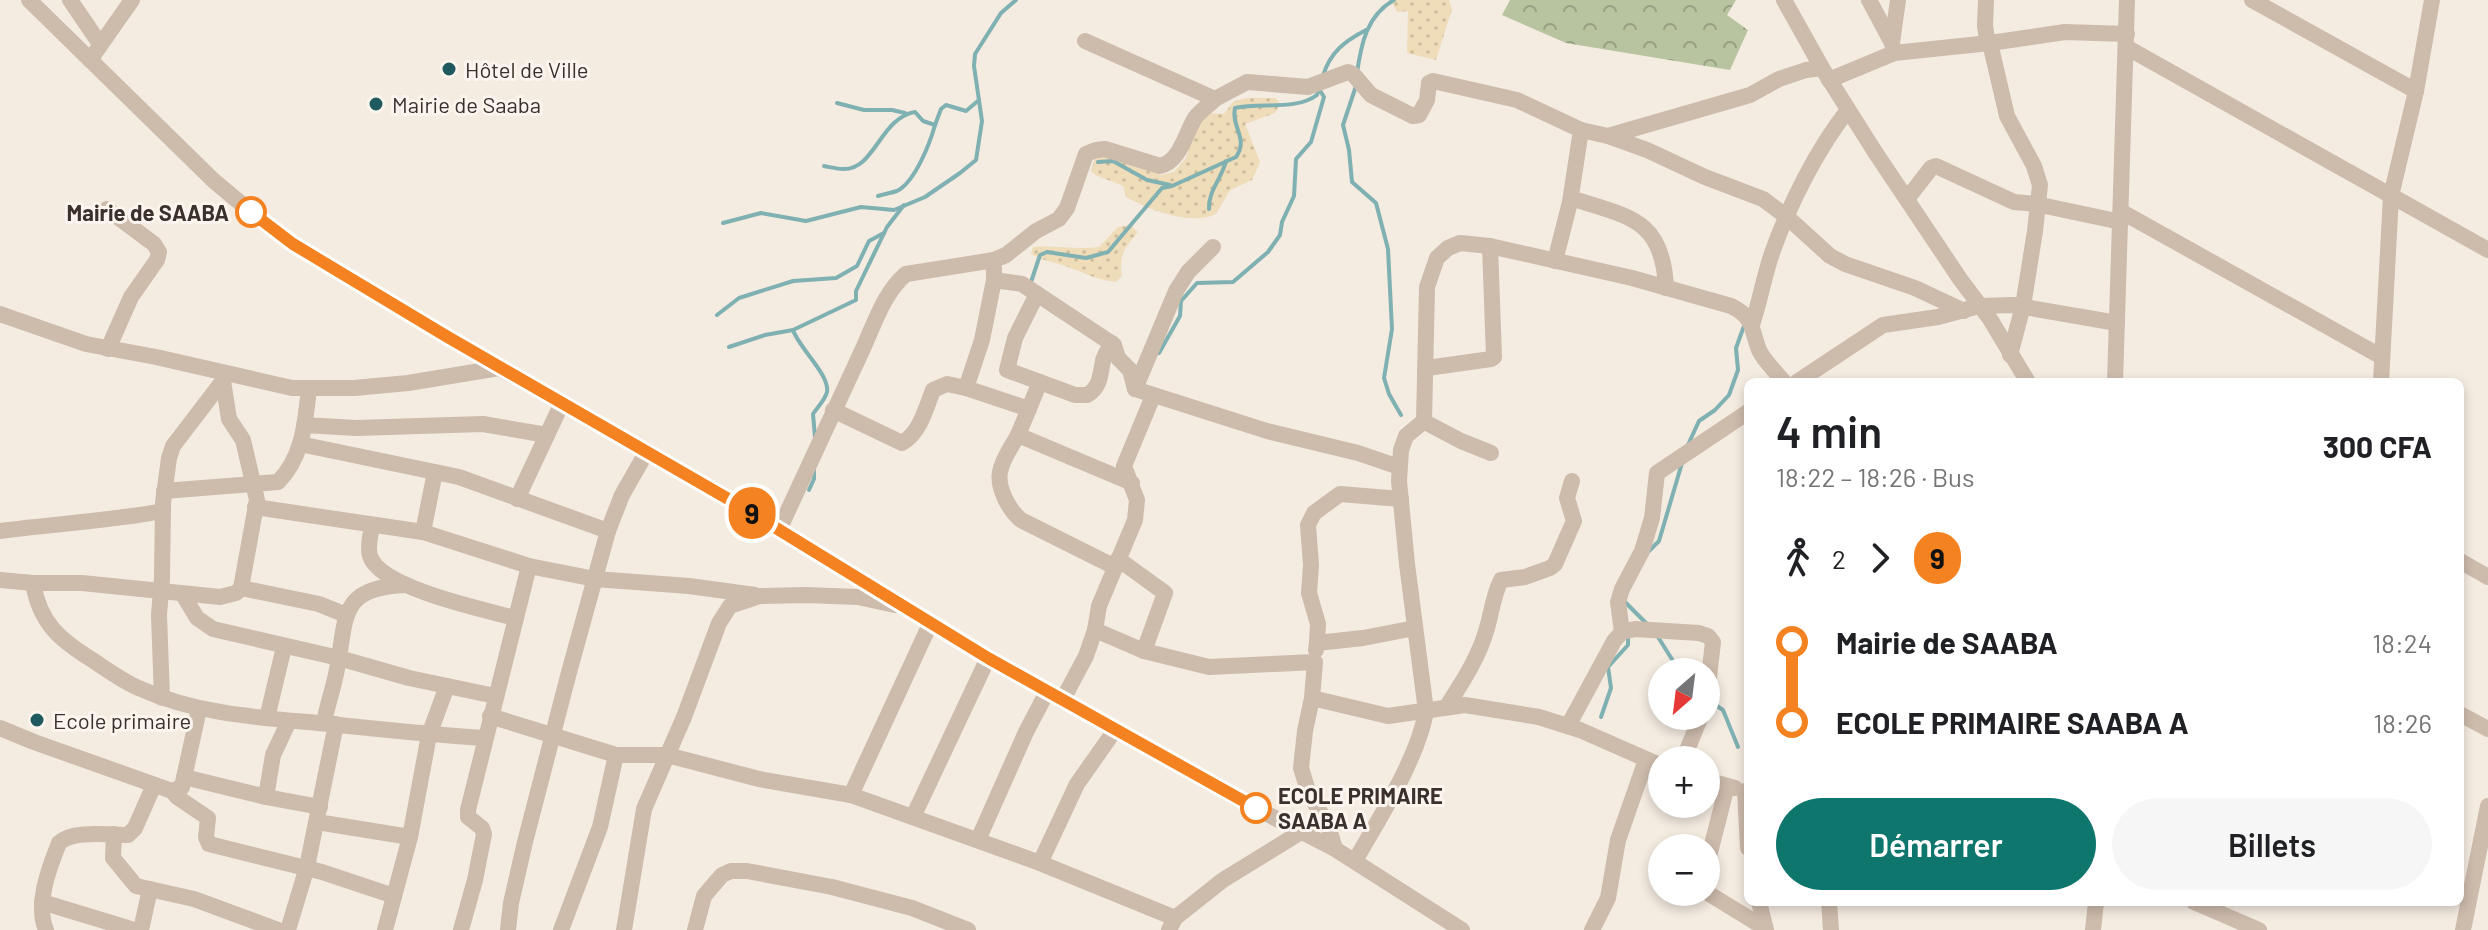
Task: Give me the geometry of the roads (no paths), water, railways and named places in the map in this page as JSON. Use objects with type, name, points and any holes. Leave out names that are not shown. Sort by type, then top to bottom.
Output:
[{"type":"street","points":[[29,0],[214,181],[293,244],[779,530],[1062,701],[1335,849],[1462,930]]},
{"type":"street","points":[[70,0],[100,44]]},
{"type":"street","points":[[90,60],[132,0]]},
{"type":"street","points":[[1784,0],[1826,74],[1907,199],[1972,308]]},
{"type":"street","points":[[1869,0],[1893,48]]},
{"type":"street","points":[[1893,48],[1898,0]]},
{"type":"street","points":[[1986,0],[1985,26],[2007,116],[2034,166],[2040,185],[2023,306],[2010,355]]},
{"type":"street","points":[[2115,378],[2127,0]]},
{"type":"street","points":[[2252,0],[2416,91]]},
{"type":"street","points":[[2381,378],[2391,196],[2416,91],[2432,0]]},
{"type":"street","points":[[1608,136],[1750,95],[1779,79],[1806,70],[1826,74],[1893,48],[1990,43],[2065,32],[2126,41],[2488,250]]},
{"type":"street","points":[[1085,41],[1215,99]]},
{"type":"street","points":[[779,530],[833,410],[900,279],[906,274],[994,260],[1006,255],[1036,231],[1059,219],[1067,208],[1086,154],[1105,149],[1160,166],[1168,164],[1197,116],[1215,99],[1247,82],[1308,87],[1348,72],[1371,95],[1407,115],[1419,115],[1427,100],[1429,83],[1441,82],[1517,100],[1581,130],[1647,150],[1763,199],[1818,247],[1845,264],[1972,308],[1990,319],[2025,378]]},
{"type":"street","points":[[1752,325],[1772,254],[1787,217],[1836,124],[1848,110]]},
{"type":"street","points":[[1555,261],[1571,198],[1581,130]]},
{"type":"street","points":[[1907,199],[1931,168],[1936,166],[2014,202],[2122,217],[2382,357]]},
{"type":"street","points":[[1571,198],[1632,219],[1650,230],[1665,270],[1666,288]]},
{"type":"street","points":[[107,209],[154,244],[159,252],[157,260],[131,297],[108,349]]},
{"type":"street","points":[[1355,861],[1424,726],[1426,711],[1399,467],[1406,436],[1423,421],[1427,368],[1425,303],[1437,258],[1460,243],[1490,246],[1731,306],[1742,311],[1752,325],[1760,352],[1781,378]]},
{"type":"street","points":[[1427,368],[1494,357],[1490,246]]},
{"type":"street","points":[[1135,389],[1176,291],[1188,272],[1213,247]]},
{"type":"street","points":[[966,388],[982,340],[994,280],[994,260]]},
{"type":"street","points":[[994,280],[1022,284],[1112,343],[1118,358],[1130,370],[1135,389]]},
{"type":"street","points":[[1037,294],[1015,338],[1007,369],[1009,372],[1075,395],[1087,395],[1097,387],[1103,360],[1112,343]]},
{"type":"street","points":[[1803,378],[1883,325],[1972,308],[2003,304],[2023,306],[2117,323]]},
{"type":"street","points":[[0,314],[70,340],[156,357],[225,378],[278,386],[354,388],[408,383],[499,368]]},
{"type":"street","points":[[225,378],[229,419],[243,440],[254,485],[255,507],[241,588]]},
{"type":"street","points":[[162,698],[160,591],[164,491],[169,458],[173,446],[225,378]]},
{"type":"street","points":[[1040,382],[1000,473],[1006,499],[1012,513],[1044,533],[1116,563],[1165,593],[1144,651]]},
{"type":"street","points":[[833,410],[902,443],[916,431],[933,390],[951,383],[1029,409]]},
{"type":"street","points":[[164,491],[273,484],[281,479],[292,464],[300,444],[309,389]]},
{"type":"street","points":[[1135,389],[1267,431],[1358,453],[1399,467]]},
{"type":"street","points":[[1062,701],[1086,656],[1099,606],[1135,520],[1137,500],[1124,466],[1153,396]]},
{"type":"street","points":[[517,499],[562,403]]},
{"type":"street","points":[[1622,632],[1618,602],[1646,540],[1657,473],[1744,415]]},
{"type":"street","points":[[1423,421],[1491,453]]},
{"type":"street","points":[[304,425],[356,428],[483,424],[547,435]]},
{"type":"street","points":[[1018,435],[1132,483]]},
{"type":"street","points":[[300,444],[459,477],[608,531]]},
{"type":"street","points":[[508,930],[511,903],[552,736],[608,531],[622,495],[646,453]]},
{"type":"street","points":[[423,532],[435,472]]},
{"type":"street","points":[[1447,706],[1476,659],[1488,627],[1495,591],[1501,580],[1543,572],[1555,564],[1574,521],[1567,498],[1572,481]]},
{"type":"street","points":[[1335,849],[1328,825],[1309,794],[1301,768],[1312,698],[1318,624],[1309,593],[1311,565],[1308,525],[1314,513],[1340,494],[1401,499]]},
{"type":"street","points":[[255,507],[423,532],[529,566],[595,579],[689,586],[760,596],[845,596],[908,608]]},
{"type":"street","points":[[0,531],[163,511]]},
{"type":"street","points":[[372,525],[371,559],[405,585],[449,601],[515,618]]},
{"type":"street","points":[[2464,563],[2488,577]]},
{"type":"street","points":[[461,930],[484,834],[467,814],[529,566]]},
{"type":"street","points":[[0,580],[82,583],[228,596],[241,588],[319,604],[346,615]]},
{"type":"street","points":[[33,583],[36,604],[48,625],[64,642],[130,684],[162,698],[199,709],[289,721],[485,738]]},
{"type":"street","points":[[288,930],[307,867],[318,815],[346,615],[364,593],[380,587],[405,585]]},
{"type":"street","points":[[182,593],[197,618],[213,629],[495,696]]},
{"type":"street","points":[[624,930],[644,809],[684,717],[722,617],[735,603],[760,596]]},
{"type":"street","points":[[851,795],[931,622]]},
{"type":"street","points":[[1317,643],[1415,628]]},
{"type":"street","points":[[1568,726],[1614,641],[1622,632],[1635,629],[1699,633],[1713,642],[1711,658]]},
{"type":"street","points":[[1095,630],[1144,651],[1209,667],[1315,662]]},
{"type":"street","points":[[267,718],[284,647]]},
{"type":"street","points":[[913,817],[988,658]]},
{"type":"street","points":[[385,930],[410,837],[429,735],[447,686]]},
{"type":"street","points":[[978,840],[1047,692]]},
{"type":"street","points":[[1312,698],[1388,716],[1447,706],[1483,706],[1568,726],[1646,760],[1618,840],[1608,898],[1592,930]]},
{"type":"street","points":[[172,791],[182,787],[199,709]]},
{"type":"street","points":[[490,716],[616,755],[667,755],[759,779],[851,795],[1040,863],[1172,924],[1223,880],[1301,832]]},
{"type":"street","points":[[2464,716],[2488,729]]},
{"type":"street","points":[[266,797],[273,755],[289,721]]},
{"type":"street","points":[[0,728],[172,791],[208,818],[206,837],[209,844],[307,867],[394,896]]},
{"type":"street","points":[[1040,863],[1077,784],[1115,730]]},
{"type":"street","points":[[561,930],[600,827],[616,755]]},
{"type":"street","points":[[184,777],[410,837]]},
{"type":"street","points":[[1720,784],[1744,791]]},
{"type":"street","points":[[46,930],[41,918],[42,902],[56,850],[63,838],[128,835],[135,828],[154,785]]},
{"type":"street","points":[[1715,834],[1727,786]]},
{"type":"street","points":[[2463,930],[2488,806]]},
{"type":"street","points":[[114,834],[113,858],[132,884],[194,899],[278,930]]},
{"type":"street","points":[[695,930],[704,896],[722,875],[731,871],[747,871],[832,887],[912,908],[968,930]]},
{"type":"street","points":[[141,930],[150,889]]},
{"type":"street","points":[[1720,901],[1765,929]]},
{"type":"street","points":[[42,902],[134,930]]},
{"type":"street","points":[[1760,906],[1765,929]]},
{"type":"street","points":[[1829,906],[1831,930]]},
{"type":"street","points":[[2093,930],[2096,906]]},
{"type":"street","points":[[2203,906],[2259,930]]},
{"type":"waterway","points":[[723,223],[761,213],[806,221],[861,207],[894,210],[925,197],[960,173],[976,160],[982,121],[975,54],[1001,13],[1016,0]]},
{"type":"waterway","points":[[1357,73],[1363,41],[1371,22],[1394,0]]},
{"type":"waterway","points":[[1323,76],[1339,48],[1366,30]]},
{"type":"waterway","points":[[1356,86],[1343,125],[1352,182],[1376,203],[1388,249],[1392,329],[1384,378],[1401,415]]},
{"type":"waterway","points":[[1031,282],[1040,255],[1047,252],[1086,258],[1108,252],[1162,188],[1236,157],[1241,144],[1235,108],[1299,103],[1317,95],[1319,88]]},
{"type":"waterway","points":[[1159,353],[1180,316],[1181,301],[1197,283],[1233,282],[1268,252],[1280,235],[1282,222],[1294,196],[1296,159],[1311,142],[1324,97],[1319,89]]},
{"type":"waterway","points":[[824,166],[854,167],[871,153],[885,133],[903,116],[915,112],[923,121],[935,125],[941,109],[946,105],[966,111],[979,100]]},
{"type":"waterway","points":[[837,103],[864,110],[905,113]]},
{"type":"waterway","points":[[878,196],[897,191],[910,179],[926,151],[935,125]]},
{"type":"waterway","points":[[1098,162],[1113,161],[1147,180],[1170,185]]},
{"type":"waterway","points":[[1209,209],[1211,196],[1226,161]]},
{"type":"waterway","points":[[815,437],[813,414],[826,395],[827,385],[793,330],[856,300],[856,291],[887,227],[904,205]]},
{"type":"waterway","points":[[717,315],[739,298],[793,281],[836,278],[857,266],[869,241],[884,233]]},
{"type":"waterway","points":[[1687,447],[1699,421],[1729,395],[1738,370],[1736,348],[1744,326]]},
{"type":"waterway","points":[[729,347],[793,330]]},
{"type":"waterway","points":[[1649,551],[1659,541],[1682,463]]},
{"type":"waterway","points":[[809,490],[814,470]]},
{"type":"waterway","points":[[1625,602],[1647,624]]},
{"type":"waterway","points":[[1601,717],[1611,688],[1608,667],[1628,645],[1628,634]]},
{"type":"waterway","points":[[1658,637],[1671,658]]},
{"type":"waterway","points":[[1720,708],[1738,747]]},
{"type":"place","name":"Hôtel de Ville","points":[[449,69]]},
{"type":"place","name":"Mairie de Saaba","points":[[376,104]]},
{"type":"place","name":"Mairie de SAABA","points":[[251,212]]},
{"type":"place","name":"Ecole primaire","points":[[37,720]]},
{"type":"place","name":"ECOLE PRIMAIRE SAABA A","points":[[1256,808]]}]
